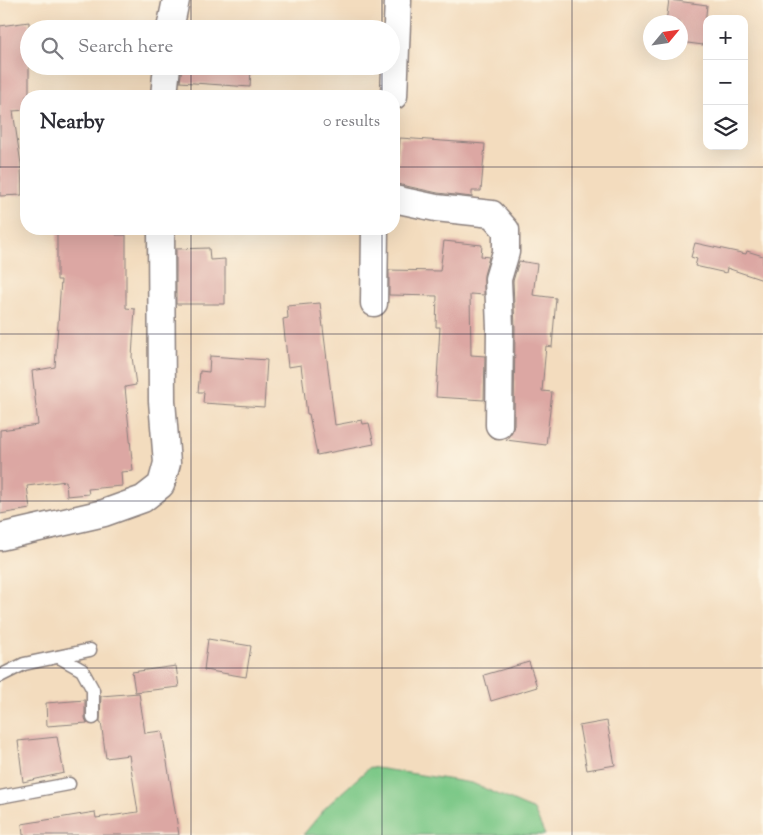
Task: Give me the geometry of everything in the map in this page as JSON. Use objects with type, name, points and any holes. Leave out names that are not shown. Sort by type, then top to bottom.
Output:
[{"type":"street","points":[[172,20],[176,0]]},
{"type":"street","points":[[397,20],[398,0]]},
{"type":"street","points":[[165,90],[166,75]]},
{"type":"street","points":[[394,90],[395,75]]},
{"type":"street","points":[[400,200],[436,208],[492,214],[506,230],[506,252],[498,279],[500,328],[499,425]]},
{"type":"street","points":[[0,537],[104,513],[143,499],[162,486],[167,463],[162,401],[161,235]]},
{"type":"street","points":[[374,304],[375,235]]},
{"type":"lane","points":[[0,676],[24,664],[90,650]]},
{"type":"lane","points":[[59,657],[82,670],[93,690],[93,718]]},
{"type":"lane","points":[[0,797],[69,784]]},
{"type":"green space","points":[[370,767],[472,783],[534,810],[545,835],[303,835],[327,806]]},
{"type":"building","points":[[669,0],[707,5],[706,15],[703,15],[703,45],[688,43],[688,15],[667,15]]},
{"type":"building","points":[[20,23],[20,75],[29,75],[29,90],[20,90],[20,110],[13,111],[20,157],[20,195],[0,196],[0,26]]},
{"type":"building","points":[[181,75],[251,75],[250,87],[180,82]]},
{"type":"building","points":[[400,138],[485,144],[481,191],[472,191],[472,197],[438,193],[400,185]]},
{"type":"building","points":[[57,235],[126,235],[126,308],[135,309],[132,357],[136,385],[125,387],[133,471],[121,472],[122,486],[88,489],[89,494],[67,496],[66,481],[27,486],[30,509],[0,514],[0,430],[38,425],[32,371],[55,367],[61,280],[57,280]]},
{"type":"building","points":[[444,241],[482,245],[481,256],[489,257],[484,275],[484,295],[470,294],[471,355],[485,356],[484,400],[436,397],[440,327],[436,327],[437,296],[389,295],[389,270],[440,271]]},
{"type":"building","points":[[695,243],[746,254],[747,251],[763,256],[763,280],[727,268],[726,273],[695,266],[697,259],[691,257]]},
{"type":"building","points":[[209,248],[210,260],[225,259],[225,304],[176,304],[176,249]]},
{"type":"building","points":[[519,261],[537,264],[533,295],[556,298],[552,347],[546,346],[542,391],[552,392],[546,445],[506,440],[512,432],[514,425],[515,328],[513,281]]},
{"type":"building","points":[[320,303],[335,425],[362,420],[363,424],[369,423],[374,444],[317,455],[309,414],[307,414],[301,365],[288,367],[283,319],[288,318],[287,306]]},
{"type":"building","points":[[210,356],[267,360],[264,407],[203,403],[204,392],[198,392],[200,371],[209,372]]},
{"type":"building","points":[[208,639],[251,646],[246,677],[204,670]]},
{"type":"building","points":[[529,662],[537,687],[491,701],[484,675]]},
{"type":"building","points":[[176,666],[179,687],[135,692],[132,672]]},
{"type":"building","points":[[139,693],[145,733],[162,731],[179,835],[23,835],[22,824],[95,812],[96,818],[138,812],[129,755],[106,758],[100,722],[101,696]]},
{"type":"building","points":[[85,700],[85,718],[87,723],[47,726],[46,703]]},
{"type":"building","points":[[607,721],[615,765],[587,770],[579,726]]},
{"type":"building","points":[[57,737],[64,773],[23,782],[18,741]]}]
